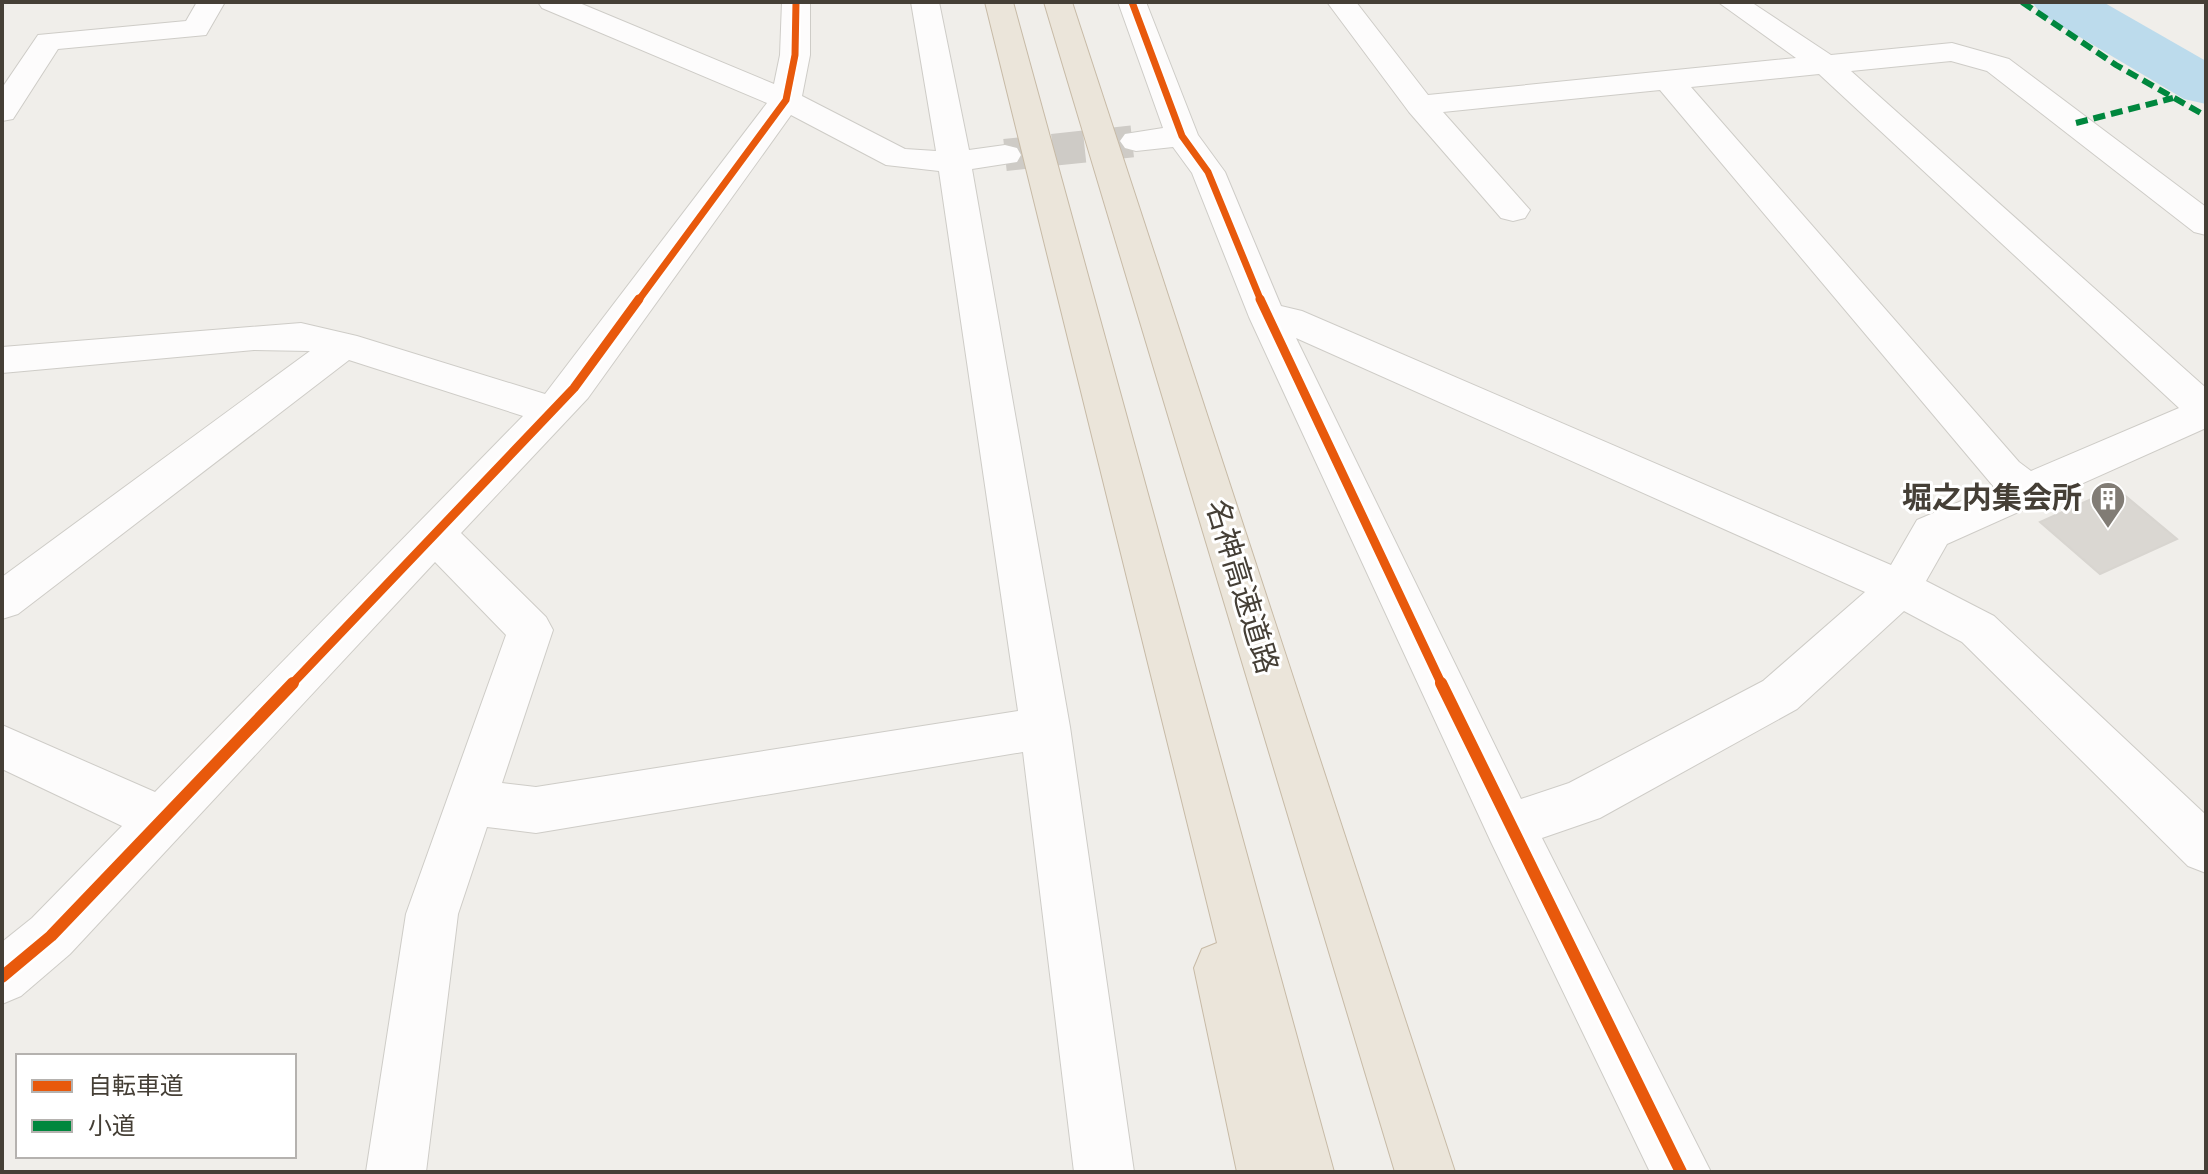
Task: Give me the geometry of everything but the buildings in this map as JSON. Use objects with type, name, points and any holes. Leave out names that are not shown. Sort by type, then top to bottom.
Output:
[{"type":"highway","points":[[999,2],[1304,1172]]},
{"type":"highway","name":"名神高速道路","points":[[1058,2],[1425,1172]]},
{"type":"highway","points":[[1157,611],[1206,901],[1267,1172]]},
{"type":"highway","points":[[1256,635],[1455,1172]]},
{"type":"street","points":[[2,112],[16,70],[48,41],[196,29],[211,2]]},
{"type":"street","points":[[552,2],[786,100],[898,158],[955,162],[1005,155]]},
{"type":"street","points":[[2,977],[51,936],[574,388],[786,100],[795,55],[796,2]]},
{"type":"street","points":[[925,2],[955,162],[1046,727],[1104,1172]]},
{"type":"street","points":[[1132,2],[1182,136],[1208,172],[1267,317],[1509,826],[1681,1172]]},
{"type":"street","points":[[1341,2],[1420,105],[1513,210]]},
{"type":"street","points":[[1509,826],[1582,802],[1780,695],[1900,588],[1932,532],[2206,411],[1826,65],[1732,2]]},
{"type":"street","points":[[1420,105],[1952,52],[1998,65],[2206,224]]},
{"type":"street","points":[[1669,81],[2005,473],[2024,489]]},
{"type":"street","points":[[1136,141],[1182,136]]},
{"type":"street","points":[[1267,317],[1289,320],[1900,588],[1978,629],[2206,849]]},
{"type":"street","points":[[2,360],[254,337],[301,336],[344,345],[552,411]]},
{"type":"street","points":[[2,601],[344,345]]},
{"type":"street","points":[[396,1172],[432,914],[530,630],[435,534]]},
{"type":"street","points":[[471,802],[536,810],[1046,727]]},
{"type":"street","points":[[2,746],[162,820]]},
{"type":"waterway","points":[[2061,2],[2206,86]]},
{"type":"tunnel","points":[[1005,155],[1136,141]]},
{"type":"marked path","points":[[2022,2],[2116,65],[2206,116]]},
{"type":"marked path","points":[[2076,123],[2173,98]]},
{"type":"cycle path","points":[[2,977],[51,936],[574,388],[786,100],[795,55],[796,2]]},
{"type":"cycle path","points":[[1132,2],[1182,136],[1208,172],[1267,317],[1509,826],[1681,1172]]},
{"type":"place","name":"堀之内集会所","points":[[2108,530]]}]
